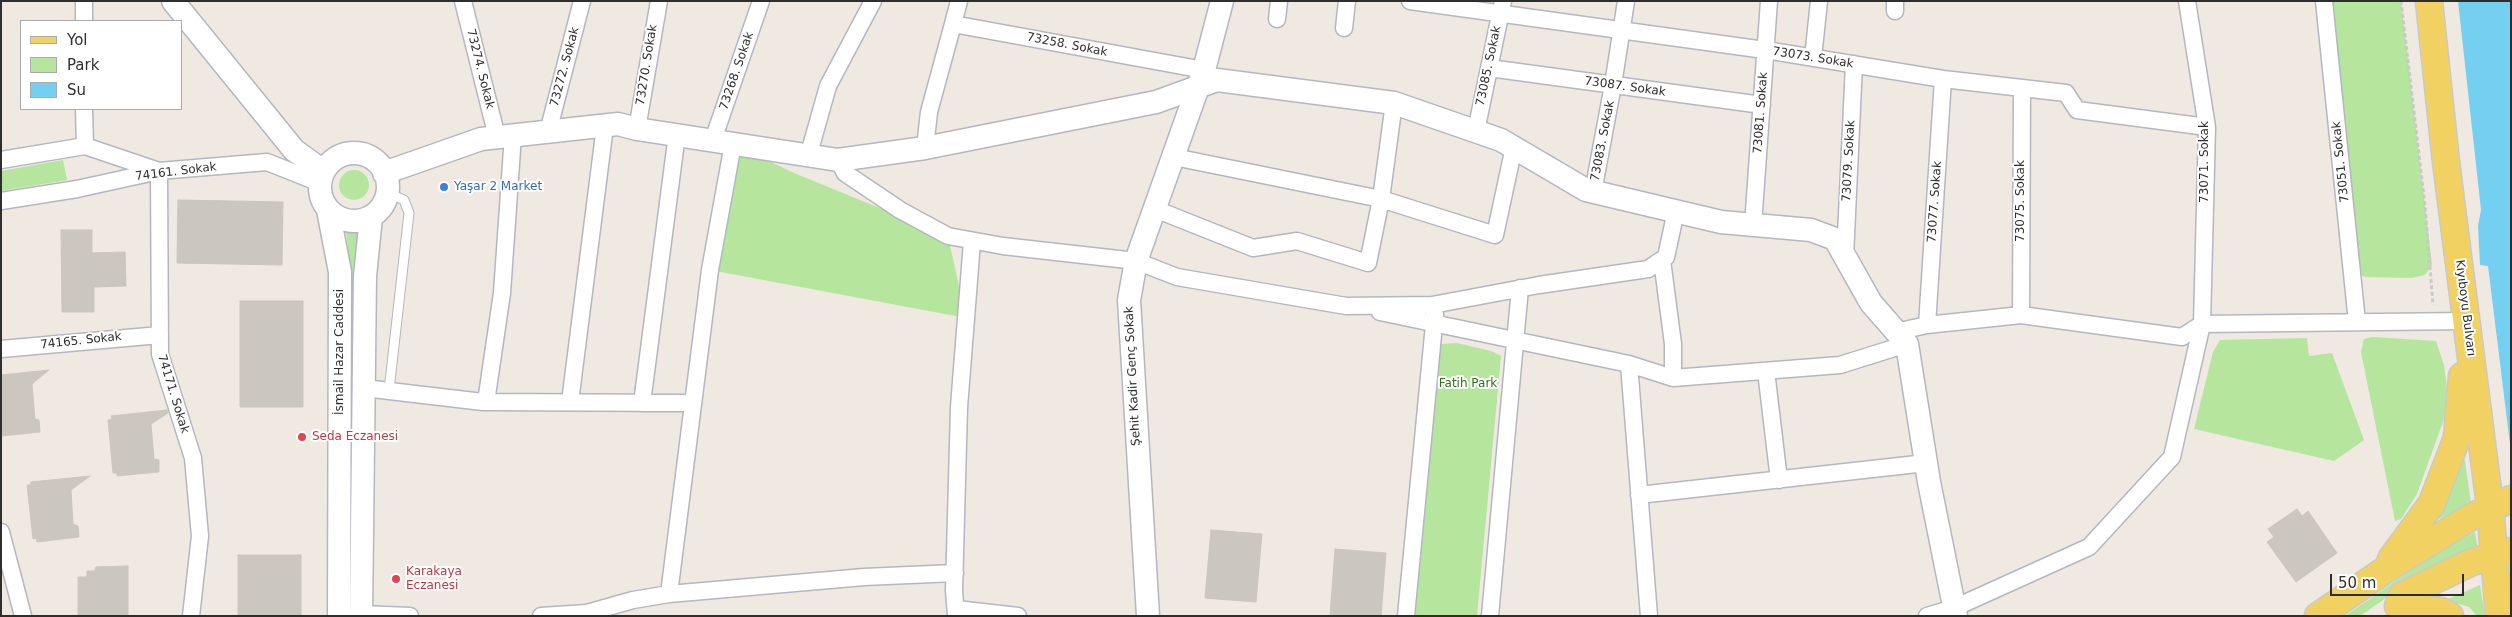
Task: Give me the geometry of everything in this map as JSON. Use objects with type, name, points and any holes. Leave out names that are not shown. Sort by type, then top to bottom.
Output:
[{"type":"main road","name":"Kıyıboyu Bulvarı","points":[[2429,1],[2467,321],[2498,507],[2501,557],[2499,616]]},
{"type":"main road","points":[[2388,568],[2391,559],[2432,503],[2457,438],[2467,321]]},
{"type":"main road","points":[[2318,616],[2388,568],[2498,507]]},
{"type":"main road","points":[[2391,611],[2402,596],[2472,562],[2501,557]]},
{"type":"main road","points":[[2391,611],[2441,611],[2450,616]]},
{"type":"street","points":[[84,1],[84,20]]},
{"type":"street","points":[[173,1],[294,150],[322,177]]},
{"type":"street","name":"73274. Sokak","points":[[463,1],[505,136],[502,293],[486,402]]},
{"type":"street","name":"73272. Sokak","points":[[548,132],[582,1]]},
{"type":"street","name":"73270. Sokak","points":[[637,129],[659,1]]},
{"type":"street","name":"73268. Sokak","points":[[670,594],[710,270],[723,142],[761,1]]},
{"type":"street","points":[[808,157],[828,86],[873,1]]},
{"type":"street","points":[[925,148],[929,112],[959,1]]},
{"type":"street","name":"Şehit Kadir Genç Sokak","points":[[1148,616],[1129,300],[1136,261],[1201,77],[1222,1]]},
{"type":"street","points":[[1277,19],[1279,1]]},
{"type":"street","points":[[1344,28],[1348,1]]},
{"type":"street","name":"73073. Sokak","points":[[1410,1],[1502,8],[1622,31],[1766,50],[1942,79],[2066,93],[2077,110],[2207,127]]},
{"type":"street","name":"73083. Sokak","points":[[1593,192],[1626,1]]},
{"type":"street","name":"73081. Sokak","points":[[1753,225],[1769,1]]},
{"type":"street","points":[[1813,58],[1819,1]]},
{"type":"street","name":"73071. Sokak","points":[[1927,616],[1955,612],[2089,547],[2172,456],[2202,324],[2207,127],[2187,1]]},
{"type":"street","name":"73051. Sokak","points":[[2324,1],[2357,322]]},
{"type":"street","name":"73085. Sokak","points":[[1476,132],[1502,8]]},
{"type":"street","name":"73258. Sokak","points":[[953,24],[1201,77]]},
{"type":"street","name":"73079. Sokak","points":[[1845,257],[1854,64]]},
{"type":"street","name":"73087. Sokak","points":[[1489,68],[1762,105]]},
{"type":"street","points":[[386,183],[481,139],[618,124],[637,129],[677,134],[808,157],[838,160],[925,148],[1156,102],[1184,93],[1201,77],[1394,103],[1501,140],[1586,190],[1721,222],[1812,230],[1836,239],[1871,303],[1901,338],[1955,612]]},
{"type":"street","name":"73077. Sokak","points":[[1927,325],[1942,79]]},
{"type":"street","name":"73075. Sokak","points":[[2021,315],[2022,88]]},
{"type":"street","points":[[1155,209],[1253,248],[1297,241],[1368,263],[1381,199],[1394,103]]},
{"type":"street","points":[[84,110],[85,146]]},
{"type":"street","points":[[570,402],[604,126]]},
{"type":"street","points":[[642,403],[677,134]]},
{"type":"street","points":[[1,160],[85,146],[159,171]]},
{"type":"street","points":[[1174,157],[1381,199],[1495,235],[1514,147]]},
{"type":"street","points":[[360,154],[378,164],[386,183],[384,203],[370,218],[362,221],[344,220],[328,210],[320,192],[322,177],[339,156],[360,154]]},
{"type":"street","points":[[838,160],[845,173],[908,215],[948,236],[972,242],[1136,261],[1177,277],[1350,306],[1629,364],[1673,378],[1840,366],[1927,325],[2021,315],[2182,337],[2202,324],[2467,321]]},
{"type":"street","name":"74161. Sokak","points":[[1,201],[77,189],[159,171],[267,162],[322,177]]},
{"type":"street","name":"74171. Sokak","points":[[159,171],[160,354],[193,458],[200,536],[191,616]]},
{"type":"street","name":"İsmail Hazar Caddesi","points":[[328,210],[340,272],[354,615]]},
{"type":"street","points":[[1350,306],[1436,304],[1520,288],[1648,269],[1666,257],[1676,211]]},
{"type":"street","name":"İsmail Hazar Caddesi","points":[[354,615],[364,388],[365,276],[370,218]]},
{"type":"street","points":[[972,242],[959,407],[955,573],[956,612],[1018,616]]},
{"type":"street","points":[[1662,260],[1673,344],[1673,378]]},
{"type":"street","points":[[1490,616],[1520,288]]},
{"type":"street","points":[[1406,616],[1436,304]]},
{"type":"street","name":"74165. Sokak","points":[[1,349],[160,335]]},
{"type":"street","points":[[1629,364],[1649,616]]},
{"type":"street","points":[[1766,371],[1779,480]]},
{"type":"street","points":[[364,388],[486,402],[693,403]]},
{"type":"street","points":[[1639,495],[1926,463]]},
{"type":"street","points":[[1,532],[23,616]]},
{"type":"street","points":[[541,616],[588,614],[633,600],[670,594],[864,576],[955,573]]},
{"type":"street","points":[[354,615],[410,616]]},
{"type":"lane","points":[[386,183],[404,200],[410,213],[389,390]]},
{"type":"path","points":[[2402,1],[2425,206],[2434,321]]},
{"type":"green space","points":[[2321,1],[2401,1],[2432,265],[2425,275],[2411,278],[2365,277],[2358,274]]},
{"type":"green space","points":[[733,144],[794,173],[948,236],[966,318],[710,270]]},
{"type":"green space","points":[[63,160],[67,180],[1,191],[1,171]]},
{"type":"green space","points":[[354,170],[365,174],[369,185],[365,196],[354,200],[343,196],[339,185],[343,174]]},
{"type":"green space","points":[[346,229],[360,231],[354,276],[351,616],[349,616],[351,276]]},
{"type":"green space","points":[[2373,337],[2436,341],[2444,365],[2449,405],[2417,494],[2401,519],[2395,521],[2361,352],[2364,339]]},
{"type":"green space","points":[[2307,338],[2309,356],[2332,353],[2364,440],[2334,461],[2194,429],[2213,352],[2220,340]]},
{"type":"green space","name":"Fatih Park","points":[[1457,343],[1491,351],[1501,356],[1477,616],[1415,616],[1441,344]]},
{"type":"green space","points":[[2462,441],[2471,503],[2425,526]]},
{"type":"green space","points":[[2475,532],[2479,556],[2433,574],[2386,598],[2360,616],[2345,616],[2430,557]]},
{"type":"green space","points":[[2480,585],[2485,616],[2477,616],[2469,607],[2446,600]]},
{"type":"water","points":[[2458,1],[2511,1],[2511,452],[2488,266],[2480,265],[2478,226],[2481,210]]},
{"type":"building","points":[[178,200],[283,202],[282,265],[177,263]]},
{"type":"building","points":[[61,230],[92,230],[92,253],[125,252],[126,286],[94,287],[94,312],[62,312]]},
{"type":"building","points":[[240,301],[303,301],[303,407],[240,407]]},
{"type":"building","points":[[49,370],[32,384],[35,419],[39,420],[40,432],[1,436],[1,375]]},
{"type":"building","points":[[167,410],[168,413],[151,424],[154,459],[159,460],[159,472],[117,476],[117,473],[113,473],[108,420],[112,419],[111,416]]},
{"type":"building","points":[[90,476],[71,490],[73,524],[78,526],[79,537],[37,542],[36,538],[33,539],[27,485],[31,485],[31,482]]},
{"type":"building","points":[[2297,509],[2302,516],[2308,511],[2337,553],[2296,582],[2267,542],[2274,537],[2268,529]]},
{"type":"building","points":[[1211,530],[1262,534],[1256,602],[1205,598]]},
{"type":"building","points":[[1335,549],[1386,553],[1381,616],[1330,616]]},
{"type":"building","points":[[238,555],[301,555],[301,616],[238,616]]},
{"type":"building","points":[[128,566],[128,616],[78,616],[78,577],[87,577],[87,571],[95,571],[96,567]]},
{"type":"place","name":"Yaşar 2 Market","points":[[444,187]]},
{"type":"place","name":"Seda Eczanesi","points":[[302,437]]},
{"type":"place","name":"Karakaya Eczanesi","points":[[396,579]]}]
